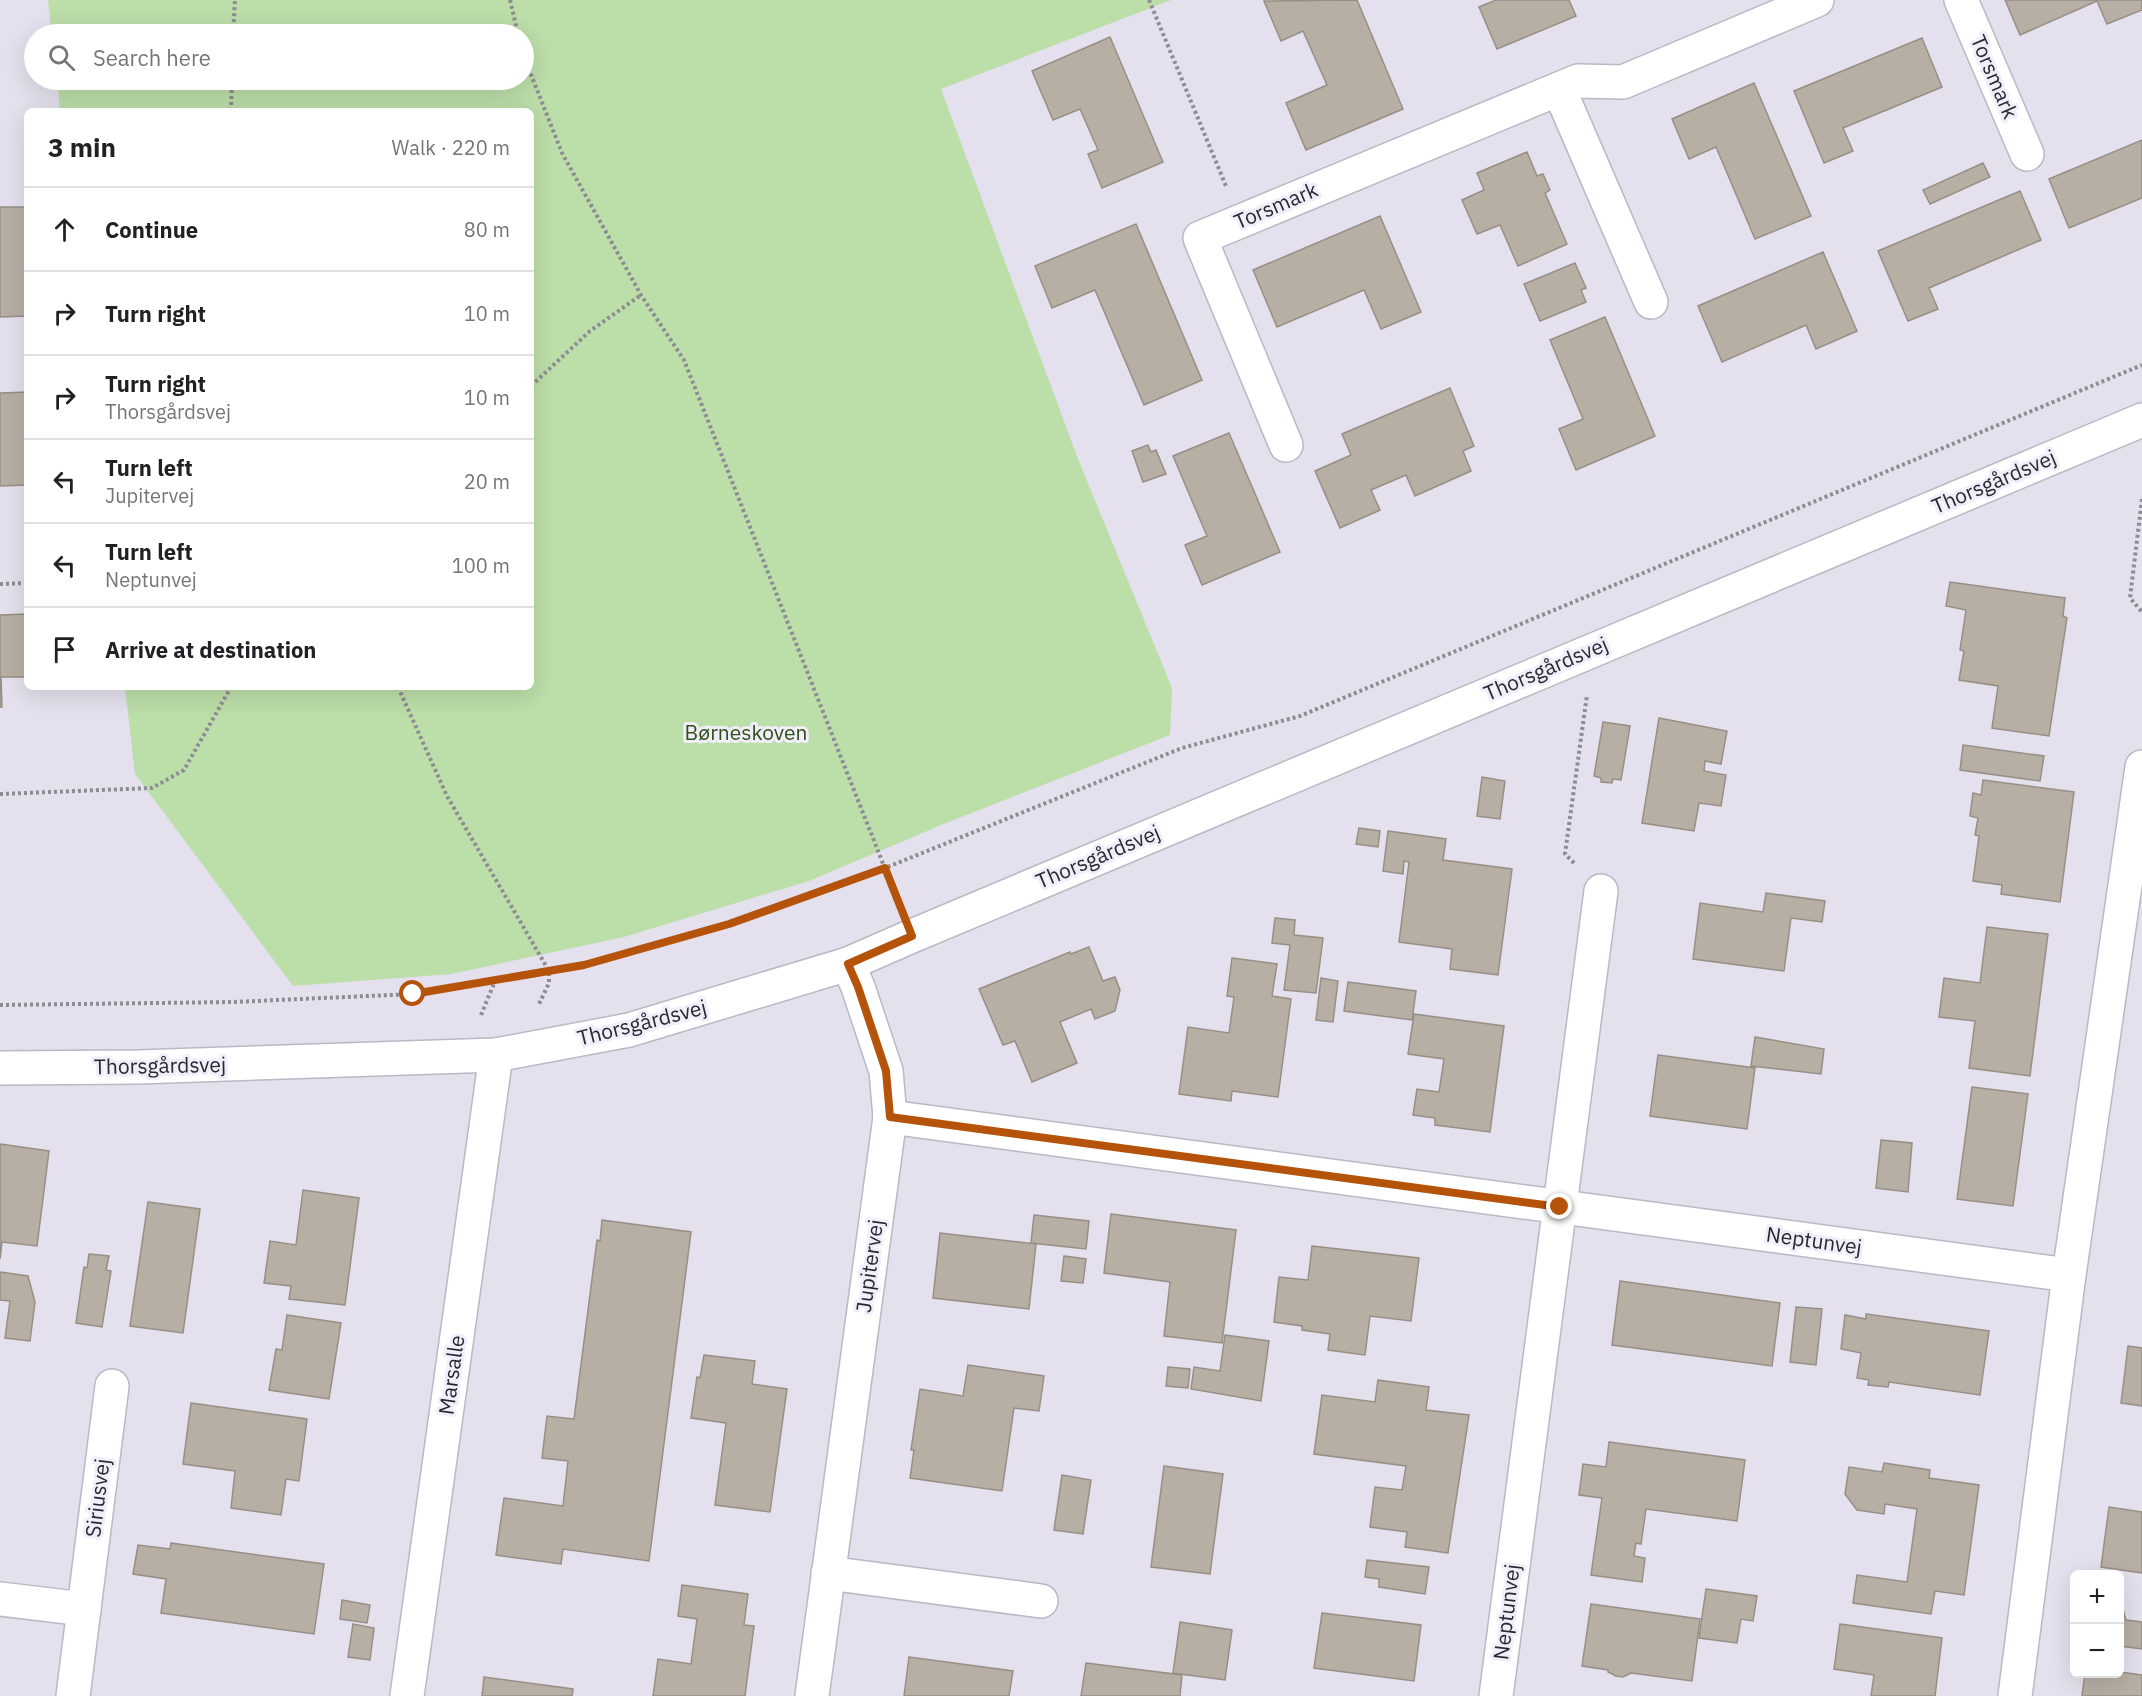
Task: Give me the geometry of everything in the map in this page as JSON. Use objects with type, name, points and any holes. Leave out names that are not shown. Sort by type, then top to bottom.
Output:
[{"type":"street","name":"Torsmark","points":[[1286,445],[1200,238],[1578,81],[1623,82],[1816,0]]},
{"type":"street","name":"Torsmark","points":[[1961,0],[2027,154]]},
{"type":"street","points":[[1559,89],[1651,302]]},
{"type":"street","name":"Thorsgårdsvej","points":[[0,1068],[149,1067],[496,1055],[629,1030],[848,964],[2142,420]]},
{"type":"street","points":[[2015,1696],[2069,1275],[2142,767]]},
{"type":"street","name":"Neptunvej","points":[[1496,1696],[1601,891]]},
{"type":"street","name":"Jupitervej","points":[[812,1696],[890,1117],[886,1071],[848,964]]},
{"type":"street","name":"Marsalle","points":[[407,1696],[496,1055]]},
{"type":"street","name":"Neptunvej","points":[[890,1117],[2069,1275]]},
{"type":"street","name":"Siriusvej","points":[[73,1696],[112,1386]]},
{"type":"street","points":[[828,1573],[1041,1601]]},
{"type":"street","points":[[0,1599],[84,1609]]},
{"type":"path","points":[[234,24],[235,0]]},
{"type":"path","points":[[510,0],[516,24]]},
{"type":"path","points":[[1149,0],[1240,220]]},
{"type":"path","points":[[534,82],[562,153],[641,295],[684,360],[912,936]]},
{"type":"path","points":[[231,108],[232,90]]},
{"type":"path","points":[[534,383],[590,331],[641,295]]},
{"type":"path","points":[[0,1005],[233,1002],[413,994],[584,965],[729,924],[885,868],[1182,748],[1300,716],[2142,365]]},
{"type":"path","points":[[2142,499],[2130,598],[2142,612]]},
{"type":"path","points":[[0,584],[24,583]]},
{"type":"path","points":[[1580,655],[1590,672],[1565,854],[1601,891]]},
{"type":"path","points":[[0,794],[152,788],[184,770],[229,690]]},
{"type":"path","points":[[400,690],[447,796],[549,971]]},
{"type":"green space","name":"Børneskoven","points":[[48,0],[1171,0],[941,89],[1078,459],[1172,688],[1170,735],[946,823],[809,881],[624,937],[451,974],[293,986],[135,774],[125,690],[534,690],[534,108],[60,108],[58,90],[534,90],[534,24],[51,24]]},
{"type":"building","points":[[1357,0],[1403,109],[1306,150],[1286,103],[1327,85],[1303,31],[1281,41],[1264,1]]},
{"type":"building","points":[[1496,0],[1569,0],[1576,16],[1497,49],[1479,7]]},
{"type":"building","points":[[2005,0],[2142,0],[2142,10],[2107,24],[2097,1],[2020,35]]},
{"type":"building","points":[[1110,37],[1163,162],[1102,188],[1088,154],[1098,150],[1080,109],[1053,120],[1032,71]]},
{"type":"building","points":[[1922,38],[1942,87],[1843,128],[1853,151],[1824,163],[1794,91]]},
{"type":"building","points":[[1754,83],[1811,216],[1755,239],[1716,147],[1689,159],[1672,119]]},
{"type":"building","points":[[2142,140],[2142,198],[2069,228],[2049,179]]},
{"type":"building","points":[[1527,152],[1537,176],[1543,174],[1550,190],[1545,193],[1567,244],[1518,266],[1500,225],[1477,234],[1462,200],[1484,190],[1477,173]]},
{"type":"building","points":[[1983,163],[1990,177],[1930,204],[1923,190]]},
{"type":"building","points":[[2020,191],[2041,240],[1929,288],[1938,309],[1908,321],[1878,251]]},
{"type":"building","points":[[0,207],[24,207],[24,316],[0,317]]},
{"type":"building","points":[[1380,216],[1421,312],[1381,329],[1364,290],[1277,327],[1253,270]]},
{"type":"building","points":[[1136,224],[1202,380],[1144,405],[1095,290],[1052,308],[1035,266]]},
{"type":"building","points":[[1823,252],[1857,331],[1816,349],[1806,325],[1722,362],[1698,306]]},
{"type":"building","points":[[1575,263],[1586,288],[1581,290],[1586,302],[1540,321],[1524,284]]},
{"type":"building","points":[[1605,317],[1655,436],[1576,470],[1559,429],[1583,419],[1550,340]]},
{"type":"building","points":[[1450,388],[1474,446],[1463,451],[1471,471],[1415,496],[1406,475],[1371,490],[1380,510],[1340,528],[1315,471],[1351,455],[1342,434]]},
{"type":"building","points":[[24,392],[24,485],[0,486],[0,393]]},
{"type":"building","points":[[1229,433],[1280,552],[1202,585],[1185,545],[1207,536],[1173,456]]},
{"type":"building","points":[[1148,445],[1151,452],[1156,450],[1166,474],[1143,482],[1132,451]]},
{"type":"building","points":[[1950,582],[2065,598],[2063,616],[2067,618],[2049,736],[1992,728],[1998,686],[1959,680],[1964,651],[1960,650],[1966,610],[1946,606]]},
{"type":"building","points":[[24,614],[24,677],[1,677],[2,707],[0,707],[0,615]]},
{"type":"building","points":[[1659,718],[1727,731],[1721,764],[1705,761],[1704,771],[1726,775],[1721,806],[1699,803],[1694,831],[1642,823]]},
{"type":"building","points":[[1603,722],[1630,726],[1621,780],[1613,779],[1612,783],[1601,782],[1601,778],[1594,776]]},
{"type":"building","points":[[1963,745],[2044,756],[2040,781],[1960,770]]},
{"type":"building","points":[[1482,777],[1505,781],[1500,819],[1477,816]]},
{"type":"building","points":[[1983,780],[2074,792],[2060,902],[2001,894],[2002,885],[1973,881],[1979,836],[1975,835],[1978,818],[1970,816],[1973,793],[1981,795]]},
{"type":"building","points":[[1359,828],[1380,831],[1378,847],[1356,844]]},
{"type":"building","points":[[1388,831],[1446,839],[1443,860],[1512,869],[1498,975],[1450,969],[1452,949],[1399,942],[1409,862],[1404,861],[1403,874],[1383,871]]},
{"type":"building","points":[[1766,893],[1825,901],[1822,922],[1791,918],[1784,971],[1693,959],[1700,903],[1763,912]]},
{"type":"building","points":[[1275,918],[1295,920],[1294,935],[1323,938],[1316,993],[1284,990],[1290,945],[1272,943]]},
{"type":"building","points":[[1987,927],[2048,934],[2030,1076],[1969,1068],[1975,1021],[1939,1017],[1944,978],[1980,983]]},
{"type":"building","points":[[1089,947],[1103,981],[1115,977],[1120,990],[1115,1011],[1095,1019],[1091,1009],[1060,1022],[1077,1063],[1032,1082],[1015,1041],[1003,1045],[979,989],[1070,952],[1071,954]]},
{"type":"building","points":[[1232,958],[1277,964],[1272,996],[1291,999],[1278,1097],[1232,1091],[1231,1101],[1179,1094],[1188,1027],[1229,1033],[1234,997],[1227,996]]},
{"type":"building","points":[[1321,978],[1338,981],[1333,1022],[1316,1020]]},
{"type":"building","points":[[1348,982],[1416,991],[1412,1020],[1344,1011]]},
{"type":"building","points":[[1414,1014],[1504,1026],[1490,1132],[1435,1125],[1435,1118],[1413,1115],[1417,1089],[1439,1092],[1444,1059],[1408,1054]]},
{"type":"building","points":[[1755,1037],[1824,1049],[1821,1074],[1751,1066]]},
{"type":"building","points":[[1658,1055],[1755,1068],[1747,1129],[1650,1116]]},
{"type":"building","points":[[1972,1087],[2028,1094],[2013,1206],[1957,1199]]},
{"type":"building","points":[[1881,1140],[1912,1143],[1908,1192],[1876,1188]]},
{"type":"building","points":[[0,1144],[49,1151],[37,1246],[2,1242],[0,1259]]},
{"type":"building","points":[[303,1190],[359,1198],[345,1305],[289,1299],[291,1286],[264,1283],[270,1241],[296,1245]]},
{"type":"building","points":[[148,1202],[200,1209],[183,1333],[130,1326]]},
{"type":"building","points":[[1111,1214],[1236,1230],[1222,1343],[1164,1336],[1170,1282],[1104,1273]]},
{"type":"building","points":[[1034,1215],[1089,1221],[1086,1249],[1031,1243]]},
{"type":"building","points":[[602,1220],[691,1232],[649,1561],[563,1549],[561,1564],[496,1555],[504,1498],[563,1506],[568,1461],[542,1458],[547,1416],[574,1419],[597,1240],[600,1241]]},
{"type":"building","points":[[940,1233],[1036,1244],[1029,1309],[933,1298]]},
{"type":"building","points":[[1312,1246],[1419,1258],[1411,1321],[1370,1316],[1365,1355],[1328,1350],[1330,1334],[1302,1330],[1302,1326],[1274,1322],[1279,1277],[1308,1280]]},
{"type":"building","points":[[89,1254],[109,1256],[106,1270],[111,1271],[102,1327],[76,1323],[84,1267],[87,1268]]},
{"type":"building","points":[[1064,1256],[1086,1259],[1083,1283],[1061,1281]]},
{"type":"building","points":[[0,1272],[28,1276],[35,1302],[30,1341],[5,1338],[10,1301],[0,1300]]},
{"type":"building","points":[[1620,1281],[1780,1303],[1772,1366],[1612,1345]]},
{"type":"building","points":[[1796,1307],[1822,1309],[1816,1365],[1790,1362]]},
{"type":"building","points":[[1866,1314],[1989,1331],[1980,1395],[1889,1382],[1888,1387],[1868,1385],[1869,1380],[1857,1378],[1861,1353],[1841,1349],[1845,1315],[1866,1319]]},
{"type":"building","points":[[287,1315],[341,1323],[329,1399],[269,1390],[276,1349],[282,1350]]},
{"type":"building","points":[[1225,1335],[1269,1341],[1261,1401],[1191,1389],[1194,1367],[1220,1371]]},
{"type":"building","points":[[2128,1346],[2142,1348],[2142,1406],[2121,1403]]},
{"type":"building","points":[[704,1355],[755,1361],[752,1384],[787,1389],[770,1512],[715,1505],[726,1423],[691,1418],[697,1377],[700,1378]]},
{"type":"building","points":[[968,1365],[1044,1376],[1039,1411],[1014,1408],[1002,1491],[910,1478],[914,1450],[911,1450],[920,1389],[963,1396]]},
{"type":"building","points":[[1168,1367],[1190,1369],[1188,1388],[1166,1386]]},
{"type":"building","points":[[1378,1380],[1429,1387],[1426,1410],[1469,1415],[1448,1553],[1405,1547],[1407,1532],[1370,1527],[1375,1487],[1402,1490],[1406,1466],[1314,1454],[1322,1395],[1375,1402]]},
{"type":"building","points":[[191,1403],[307,1419],[299,1481],[286,1479],[281,1515],[231,1508],[235,1471],[183,1464]]},
{"type":"building","points":[[1609,1442],[1745,1460],[1737,1521],[1646,1509],[1641,1544],[1636,1543],[1634,1556],[1645,1558],[1642,1582],[1591,1575],[1602,1498],[1579,1495],[1583,1464],[1606,1467]]},
{"type":"building","points":[[1884,1463],[1930,1470],[1929,1478],[1979,1485],[1964,1595],[1935,1591],[1931,1614],[1853,1603],[1857,1575],[1907,1582],[1917,1509],[1885,1504],[1884,1514],[1857,1510],[1845,1494],[1849,1467],[1882,1472]]},
{"type":"building","points":[[1164,1466],[1223,1474],[1210,1574],[1151,1567]]},
{"type":"building","points":[[1062,1475],[1091,1480],[1083,1534],[1054,1530]]},
{"type":"building","points":[[2109,1507],[2142,1512],[2142,1573],[2101,1567]]},
{"type":"building","points":[[171,1543],[324,1564],[314,1634],[161,1613],[166,1579],[133,1574],[138,1545],[170,1549]]},
{"type":"building","points":[[1367,1560],[1429,1567],[1425,1594],[1379,1587],[1379,1579],[1365,1577]]},
{"type":"building","points":[[682,1585],[748,1594],[744,1625],[754,1626],[745,1696],[653,1696],[658,1659],[691,1664],[697,1619],[678,1616]]},
{"type":"building","points":[[1706,1589],[1757,1596],[1753,1621],[1741,1619],[1737,1643],[1699,1638]]},
{"type":"building","points":[[342,1600],[370,1605],[367,1623],[340,1619]]},
{"type":"building","points":[[1591,1604],[1700,1619],[1692,1681],[1631,1673],[1623,1677],[1616,1676],[1608,1670],[1582,1666]]},
{"type":"building","points":[[1322,1613],[1421,1625],[1414,1681],[1314,1668]]},
{"type":"building","points":[[2124,1613],[2126,1620],[2142,1622],[2142,1649],[2124,1647]]},
{"type":"building","points":[[1180,1622],[1232,1630],[1225,1680],[1173,1673]]},
{"type":"building","points":[[353,1624],[374,1628],[370,1660],[348,1657]]},
{"type":"building","points":[[1840,1624],[1942,1638],[1935,1696],[1871,1696],[1874,1675],[1834,1669]]},
{"type":"building","points":[[909,1657],[1013,1671],[1009,1696],[904,1696]]},
{"type":"building","points":[[1086,1663],[1182,1675],[1180,1696],[1081,1696]]},
{"type":"building","points":[[2124,1673],[2142,1675],[2142,1696],[2082,1696],[2084,1678],[2124,1678]]},
{"type":"building","points":[[484,1677],[573,1689],[572,1696],[482,1696]]},
{"type":"route","points":[[413,994],[584,965],[729,924],[885,868],[912,936],[848,964],[886,1071],[890,1117],[1560,1207]]}]
